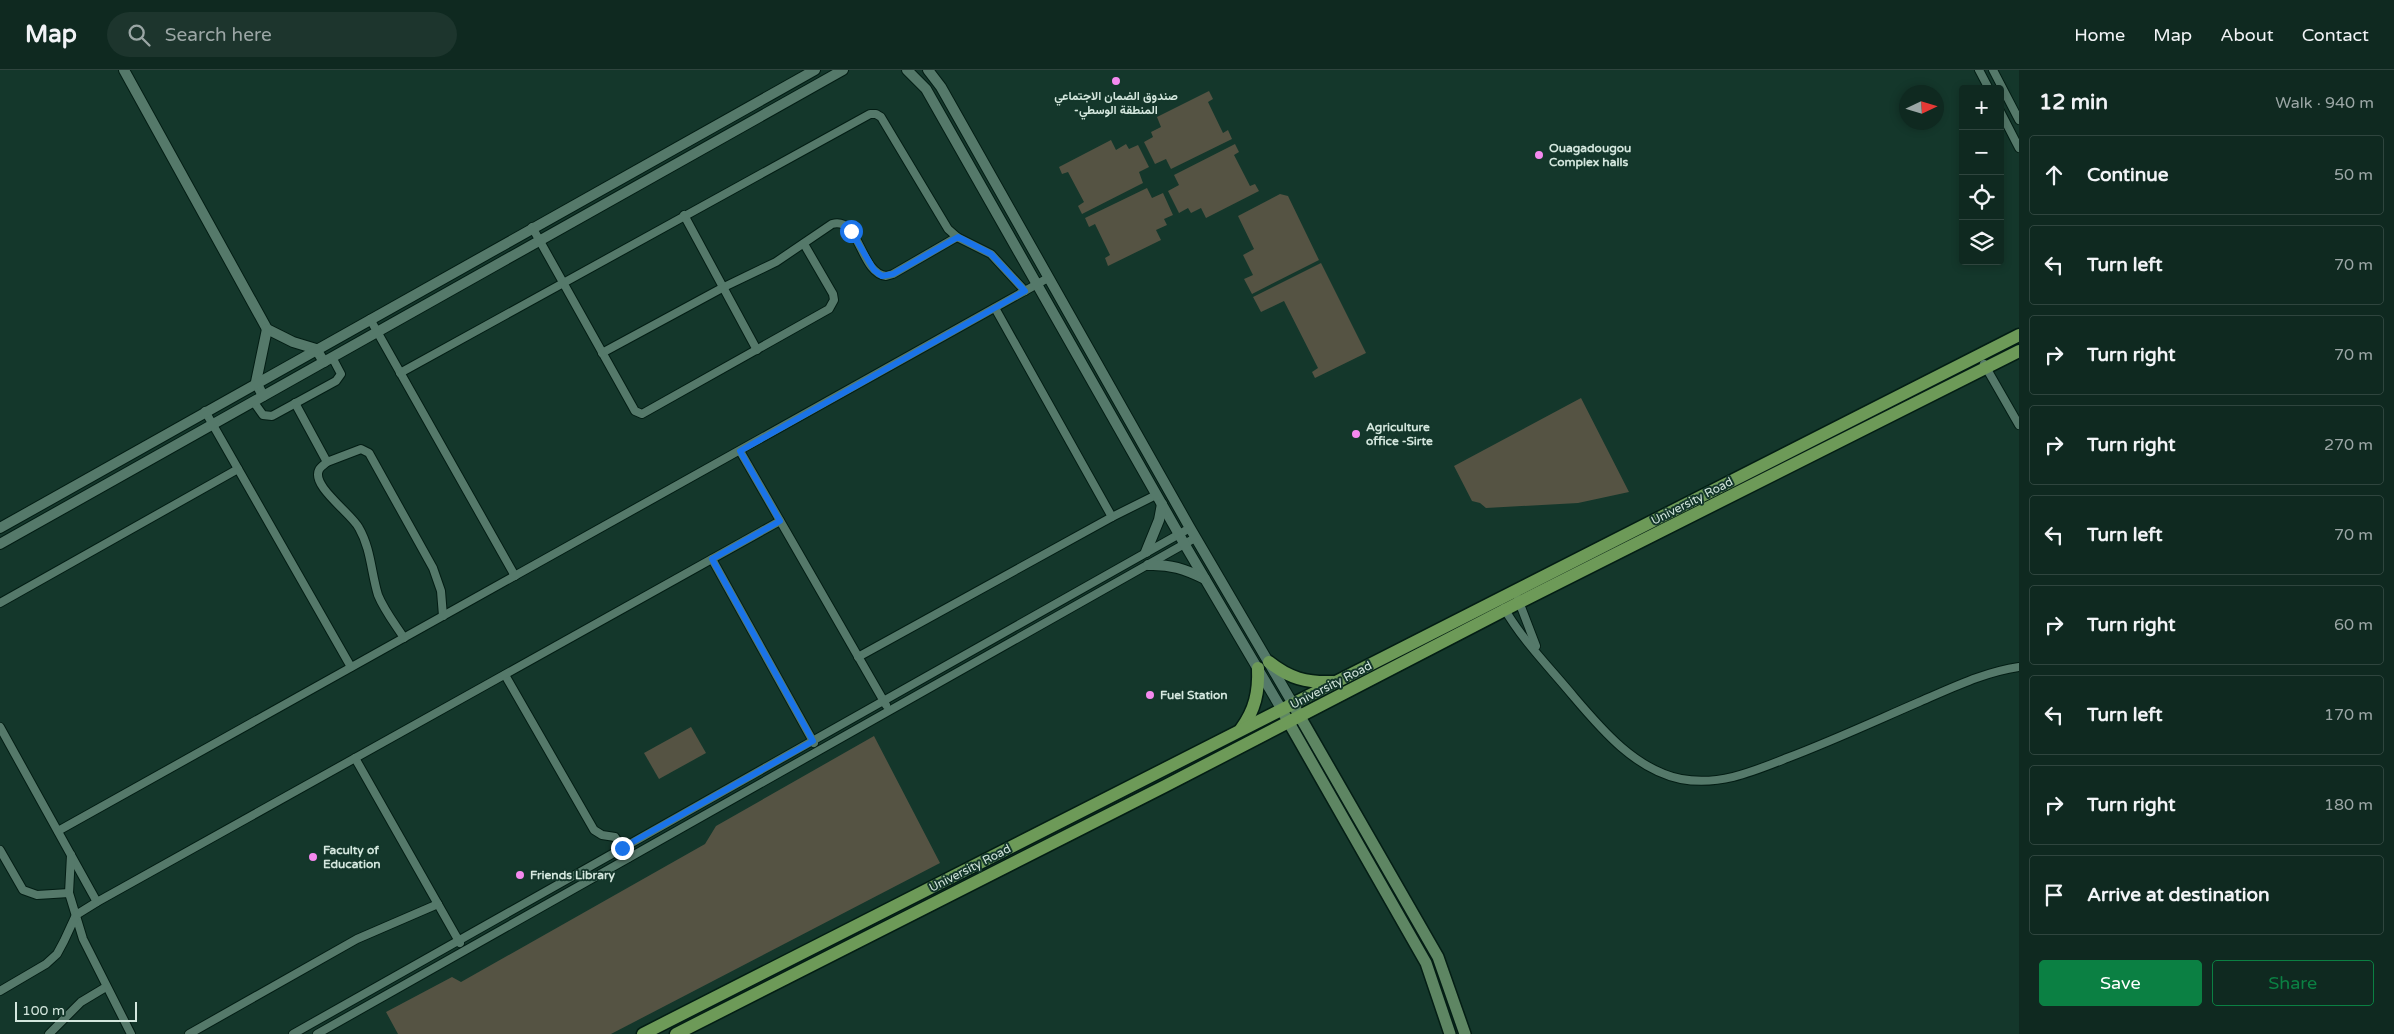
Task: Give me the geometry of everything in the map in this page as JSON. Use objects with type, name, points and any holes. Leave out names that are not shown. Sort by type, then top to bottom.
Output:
[{"type":"highway","name":"University Road","points":[[676,1034],[691,1029],[934,902],[1294,719],[1517,597],[1846,423],[2019,335]]},
{"type":"highway","name":"University Road","points":[[1517,597],[1852,435],[2019,351]]},
{"type":"highway","points":[[1846,423],[1852,435]]},
{"type":"highway","name":"University Road","points":[[650,1032],[1287,707],[1502,605]]},
{"type":"highway","points":[[1240,731],[1254,707],[1263,665],[1294,678],[1318,683],[1338,682]]},
{"type":"highway","points":[[1157,773],[1164,786]]},
{"type":"highway","points":[[927,890],[934,902]]},
{"type":"main road","points":[[1287,707],[1438,957],[1465,1034]]},
{"type":"main road","points":[[1294,719],[1426,963],[1450,1034]]},
{"type":"street","points":[[124,70],[268,329],[293,342],[316,349],[340,370],[339,378],[296,403],[267,416],[260,412],[253,401]]},
{"type":"street","points":[[0,528],[256,382],[815,70]]},
{"type":"street","points":[[0,544],[843,70]]},
{"type":"street","points":[[928,70],[941,87],[1196,538],[1287,707]]},
{"type":"street","points":[[1979,70],[1987,85]]},
{"type":"street","points":[[1993,70],[2019,120]]},
{"type":"street","points":[[909,71],[926,89],[1205,579],[1263,665]]},
{"type":"street","points":[[400,373],[870,114],[876,114],[881,117],[944,224],[958,237],[991,254],[1025,291]]},
{"type":"street","points":[[2004,119],[2019,148]]},
{"type":"street","points":[[684,215],[757,350]]},
{"type":"street","points":[[602,353],[724,287],[759,271],[804,244],[832,224],[843,224],[851,231],[874,270],[886,276],[893,274],[958,237]]},
{"type":"street","points":[[532,228],[634,411],[642,414],[827,311],[833,304],[832,291],[804,244]]},
{"type":"street","points":[[58,831],[1048,278]]},
{"type":"street","points":[[995,308],[1112,517]]},
{"type":"street","points":[[370,318],[515,576]]},
{"type":"street","points":[[263,396],[256,382],[268,329]]},
{"type":"street","points":[[1979,355],[2019,425]]},
{"type":"street","points":[[296,403],[327,462]]},
{"type":"street","points":[[205,411],[351,667]]},
{"type":"street","points":[[404,638],[379,596],[366,544],[359,528],[350,514],[321,487],[318,478],[319,470],[327,462],[361,449],[369,453],[433,568],[440,592],[443,616]]},
{"type":"street","points":[[740,451],[889,711]]},
{"type":"street","points":[[0,603],[238,469]]},
{"type":"street","points":[[858,656],[1112,517],[1159,499]]},
{"type":"street","points":[[1146,552],[1159,520],[1159,499]]},
{"type":"street","points":[[0,991],[46,964],[57,954],[76,915],[97,902],[780,521]]},
{"type":"street","points":[[293,1034],[1190,528]]},
{"type":"street","points":[[317,1034],[1196,538]]},
{"type":"street","points":[[712,559],[819,751]]},
{"type":"street","points":[[1148,565],[1164,564],[1177,566],[1205,579]]},
{"type":"street","points":[[1517,597],[1539,655]]},
{"type":"street","points":[[1502,605],[1539,655],[1605,732],[1626,751],[1651,767],[1679,779],[1706,782],[1739,777],[1813,748],[1967,681],[2000,670],[2019,667]]},
{"type":"street","points":[[504,675],[594,830],[602,835],[615,837],[628,858]]},
{"type":"street","points":[[0,727],[97,902]]},
{"type":"street","points":[[355,758],[464,951]]},
{"type":"street","points":[[0,850],[23,890],[37,895],[69,893]]},
{"type":"street","points":[[71,855],[69,893],[83,939],[131,1034]]},
{"type":"street","points":[[189,1034],[357,939],[438,904]]},
{"type":"street","points":[[49,1034],[81,1002],[106,987]]},
{"type":"shaded area","points":[[1209,91],[1213,99],[1208,102],[1223,133],[1228,130],[1232,139],[1171,169],[1166,159],[1155,164],[1144,142],[1153,137],[1151,132],[1161,127],[1157,117]]},
{"type":"shaded area","points":[[1111,140],[1116,150],[1126,144],[1129,149],[1138,145],[1149,167],[1139,172],[1143,183],[1082,214],[1078,206],[1084,202],[1068,172],[1062,174],[1059,167]]},
{"type":"shaded area","points":[[1235,144],[1239,152],[1234,155],[1250,186],[1255,184],[1259,191],[1206,218],[1201,208],[1191,213],[1188,208],[1179,213],[1168,191],[1179,185],[1174,175]]},
{"type":"shaded area","points":[[1147,188],[1152,198],[1163,193],[1173,215],[1164,219],[1167,225],[1156,230],[1161,240],[1108,266],[1105,258],[1110,255],[1095,224],[1089,227],[1085,218]]},
{"type":"shaded area","points":[[1280,194],[1288,196],[1319,260],[1252,294],[1244,279],[1253,275],[1243,255],[1254,249],[1238,216]]},
{"type":"shaded area","points":[[1321,263],[1366,353],[1315,378],[1312,372],[1318,368],[1284,301],[1261,312],[1253,297]]},
{"type":"shaded area","points":[[1581,398],[1629,492],[1578,503],[1486,508],[1480,503],[1472,501],[1454,466]]},
{"type":"shaded area","points":[[691,727],[706,753],[659,779],[644,753]]},
{"type":"shaded area","points":[[874,736],[940,863],[611,1034],[398,1034],[386,1012],[452,977],[461,982],[705,844],[716,826]]},
{"type":"place","name":"صندوق الضمان الاجتماعي -المنطقة الوسطي","points":[[1116,81]]},
{"type":"place","name":"Ouagadougou Complex halls","points":[[1539,155]]},
{"type":"place","name":"Agriculture office -Sirte","points":[[1356,434]]},
{"type":"place","name":"Fuel Station","points":[[1150,695]]},
{"type":"place","name":"Faculty of Education","points":[[313,857]]},
{"type":"place","name":"Friends Library","points":[[520,875]]},
{"type":"route","points":[[622,848],[813,741],[712,559],[780,521],[740,451],[1025,291],[991,254],[958,237],[890,276],[879,275],[874,270],[851,231]]}]
